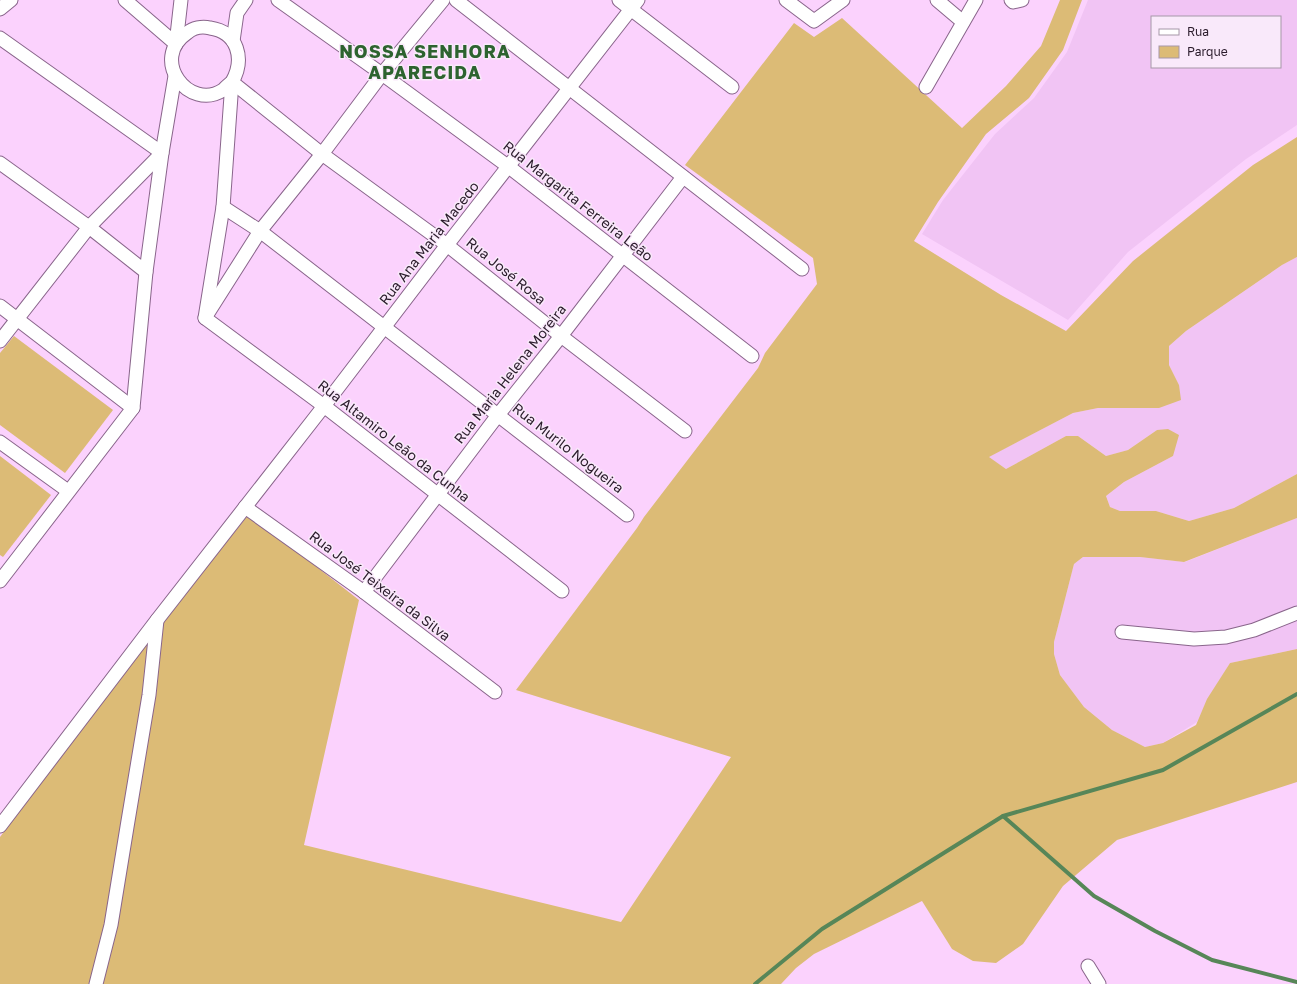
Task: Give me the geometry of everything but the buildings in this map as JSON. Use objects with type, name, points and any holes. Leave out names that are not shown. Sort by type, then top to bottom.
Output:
[{"type":"street","points":[[0,9],[11,0]]},
{"type":"street","points":[[125,0],[176,44]]},
{"type":"street","points":[[176,44],[181,0]]},
{"type":"street","points":[[233,41],[239,0]]},
{"type":"street","points":[[237,13],[246,0]]},
{"type":"street","name":"Rua Margarita Ferreira Leão","points":[[278,0],[382,74],[508,167],[752,356]]},
{"type":"street","points":[[205,318],[260,231],[322,154],[382,74],[443,0]]},
{"type":"street","points":[[456,0],[802,269]]},
{"type":"street","points":[[619,0],[634,4],[732,87]]},
{"type":"street","points":[[786,0],[814,21],[843,0]]},
{"type":"street","points":[[936,0],[963,22]]},
{"type":"street","points":[[926,87],[976,0]]},
{"type":"street","points":[[1011,0],[1013,2],[1022,0]]},
{"type":"street","name":"Rua Ana Maria Macedo","points":[[0,826],[157,620],[385,327],[447,244],[634,4]]},
{"type":"street","points":[[205,318],[223,208],[232,82],[237,72],[239,62],[238,51],[233,41],[226,34],[218,30],[208,27],[199,28],[182,36],[176,44],[172,54],[172,65],[175,76],[183,86],[195,93],[209,94],[222,90],[232,82]]},
{"type":"street","points":[[0,38],[162,153]]},
{"type":"street","points":[[2,573],[133,408],[146,272],[162,153],[175,76]]},
{"type":"street","name":"Rua José Rosa","points":[[232,82],[322,154],[447,244],[561,336],[685,432]]},
{"type":"street","points":[[0,341],[89,226],[162,153]]},
{"type":"street","points":[[0,163],[89,226],[146,272]]},
{"type":"street","name":"Rua Maria Helena Moreira","points":[[364,592],[498,415],[561,336],[683,177]]},
{"type":"street","name":"Rua Murilo Nogueira","points":[[223,208],[260,231],[628,515]]},
{"type":"street","points":[[0,306],[133,408]]},
{"type":"street","name":"Rua Altamiro Leão da Cunha","points":[[205,318],[324,406],[562,591]]},
{"type":"street","points":[[0,442],[68,491]]},
{"type":"street","name":"Rua José Teixeira da Silva","points":[[245,507],[364,592],[495,692]]},
{"type":"street","points":[[1122,632],[1194,639],[1226,637],[1254,630],[1297,613]]},
{"type":"street","points":[[96,984],[111,925],[129,820],[149,695],[157,620]]},
{"type":"street","points":[[1088,966],[1099,984]]},
{"type":"shaded area","points":[[1088,0],[1297,0],[1297,125],[1246,159],[1128,252],[1068,320],[922,234],[943,200],[995,134],[1034,98],[1067,52]]},
{"type":"shaded area","points":[[1297,257],[1297,474],[1234,508],[1189,521],[1156,511],[1120,511],[1110,507],[1106,496],[1124,482],[1173,456],[1157,430],[1128,450],[1106,456],[1078,436],[1066,436],[1006,469],[988,457],[1073,413],[1098,408],[1128,408],[1179,385],[1169,365],[1169,346],[1186,331],[1282,265]]},
{"type":"shaded area","points":[[1297,518],[1297,649],[1230,663],[1209,697],[1197,722],[1163,743],[1145,747],[1112,730],[1084,707],[1060,675],[1054,654],[1054,642],[1074,564],[1083,557],[1140,557],[1185,562]]},
{"type":"green space","points":[[1060,0],[1082,0],[1063,50],[1029,98],[986,134],[938,202],[914,241],[1001,295],[1066,331],[1133,261],[1253,165],[1297,137],[1297,257],[1282,265],[1186,331],[1169,346],[1169,365],[1179,385],[1181,400],[1159,408],[1098,408],[1073,413],[989,457],[1006,469],[1066,436],[1078,436],[1106,456],[1128,450],[1157,430],[1168,429],[1179,435],[1173,456],[1124,482],[1106,496],[1110,507],[1120,511],[1156,511],[1189,521],[1234,508],[1297,474],[1297,518],[1184,562],[1140,557],[1083,557],[1074,564],[1054,642],[1054,654],[1060,675],[1084,707],[1112,730],[1145,747],[1163,743],[1196,725],[1207,699],[1230,663],[1297,649],[1297,782],[1117,840],[1063,886],[1023,944],[996,963],[973,961],[952,949],[922,901],[814,954],[796,968],[781,984],[102,984],[117,926],[132,827],[156,695],[162,622],[249,514],[359,600],[304,845],[621,922],[731,757],[516,690],[644,517],[758,368],[765,353],[817,284],[813,258],[685,165],[794,23],[814,37],[842,18],[962,128],[1006,86],[1041,46]]},
{"type":"green space","points":[[14,336],[113,410],[65,473],[0,425],[0,353]]},
{"type":"green space","points":[[0,456],[51,495],[3,557],[0,555]]},
{"type":"green space","points":[[153,630],[123,829],[93,984],[0,984],[0,837]]},
{"type":"waterway","points":[[755,984],[822,929],[1003,816],[1163,770],[1297,694]]},
{"type":"waterway","points":[[1003,816],[1094,896],[1155,931],[1212,960],[1297,982]]},
{"type":"district","name":"NOSSA SENHORA APARECIDA","points":[[425,62]]}]
